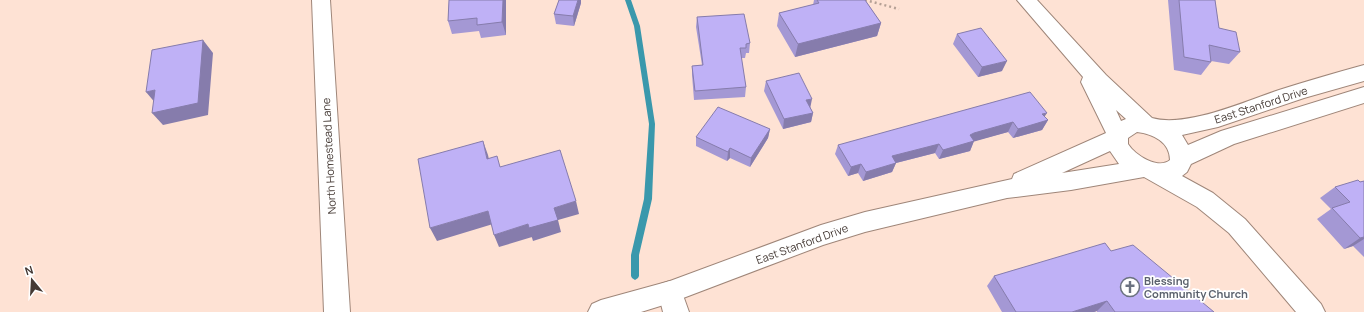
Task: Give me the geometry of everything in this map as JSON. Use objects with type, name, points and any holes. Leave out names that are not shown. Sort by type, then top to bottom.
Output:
[{"type":"street","name":"North Homestead Lane","points":[[321,0],[337,312]]},
{"type":"street","points":[[1026,0],[1085,68],[1126,108],[1151,126],[1165,132],[1178,144],[1181,161],[1205,200]]},
{"type":"street","points":[[1085,68],[1118,136],[1118,146],[1123,155],[1147,170],[1205,200],[1237,226],[1312,312]]},
{"type":"street","name":"East Stanford Drive","points":[[1151,126],[1178,128],[1216,121],[1276,99],[1364,73]]},
{"type":"street","name":"East Stanford Drive","points":[[1181,161],[1229,137],[1269,126],[1364,95]]},
{"type":"street","points":[[1118,136],[1122,129],[1128,126],[1151,126]]},
{"type":"street","name":"East Stanford Drive","points":[[1007,189],[1118,136]]},
{"type":"street","points":[[1147,170],[1169,172],[1181,161]]},
{"type":"street","name":"East Stanford Drive","points":[[600,312],[673,302],[822,235],[865,222],[1007,189],[1147,170]]},
{"type":"path","points":[[865,0],[899,9]]},
{"type":"building","points":[[449,0],[503,0],[502,22],[477,25],[477,18],[448,21]]},
{"type":"building","points":[[559,0],[578,0],[573,16],[554,14]]},
{"type":"building","points":[[817,0],[865,0],[881,23],[798,44],[779,13],[819,3]]},
{"type":"building","points":[[1179,0],[1215,0],[1219,28],[1236,32],[1240,52],[1209,45],[1211,62],[1184,57]]},
{"type":"building","points":[[744,14],[750,43],[746,44],[746,48],[740,48],[746,87],[695,91],[692,66],[703,65],[697,17]]},
{"type":"building","points":[[981,28],[1007,61],[982,67],[957,34]]},
{"type":"building","points":[[203,40],[198,103],[152,113],[155,90],[146,92],[152,50]]},
{"type":"building","points":[[799,73],[812,99],[806,100],[813,113],[784,119],[766,81]]},
{"type":"building","points":[[1030,92],[1047,113],[1042,114],[1048,120],[1018,129],[1013,122],[974,133],[970,135],[974,141],[943,150],[939,144],[892,156],[896,163],[866,172],[861,164],[851,167],[838,145]]},
{"type":"building","points":[[718,107],[770,129],[751,158],[730,148],[728,152],[696,137]]},
{"type":"building","points":[[483,141],[487,159],[497,156],[500,167],[560,150],[576,201],[554,208],[558,220],[529,228],[528,224],[494,235],[488,211],[430,228],[418,159]]},
{"type":"building","points":[[1358,180],[1360,182],[1364,181],[1364,237],[1360,238],[1332,208],[1350,202],[1335,187]]},
{"type":"building","points":[[1105,243],[1111,251],[1133,245],[1214,312],[1115,312],[1107,301],[1072,312],[1016,312],[994,276]]},
{"type":"waterway","points":[[628,0],[637,26],[652,124],[648,199],[635,255],[635,276]]},
{"type":"place","name":"Blessing Community Church","points":[[1130,287]]}]
